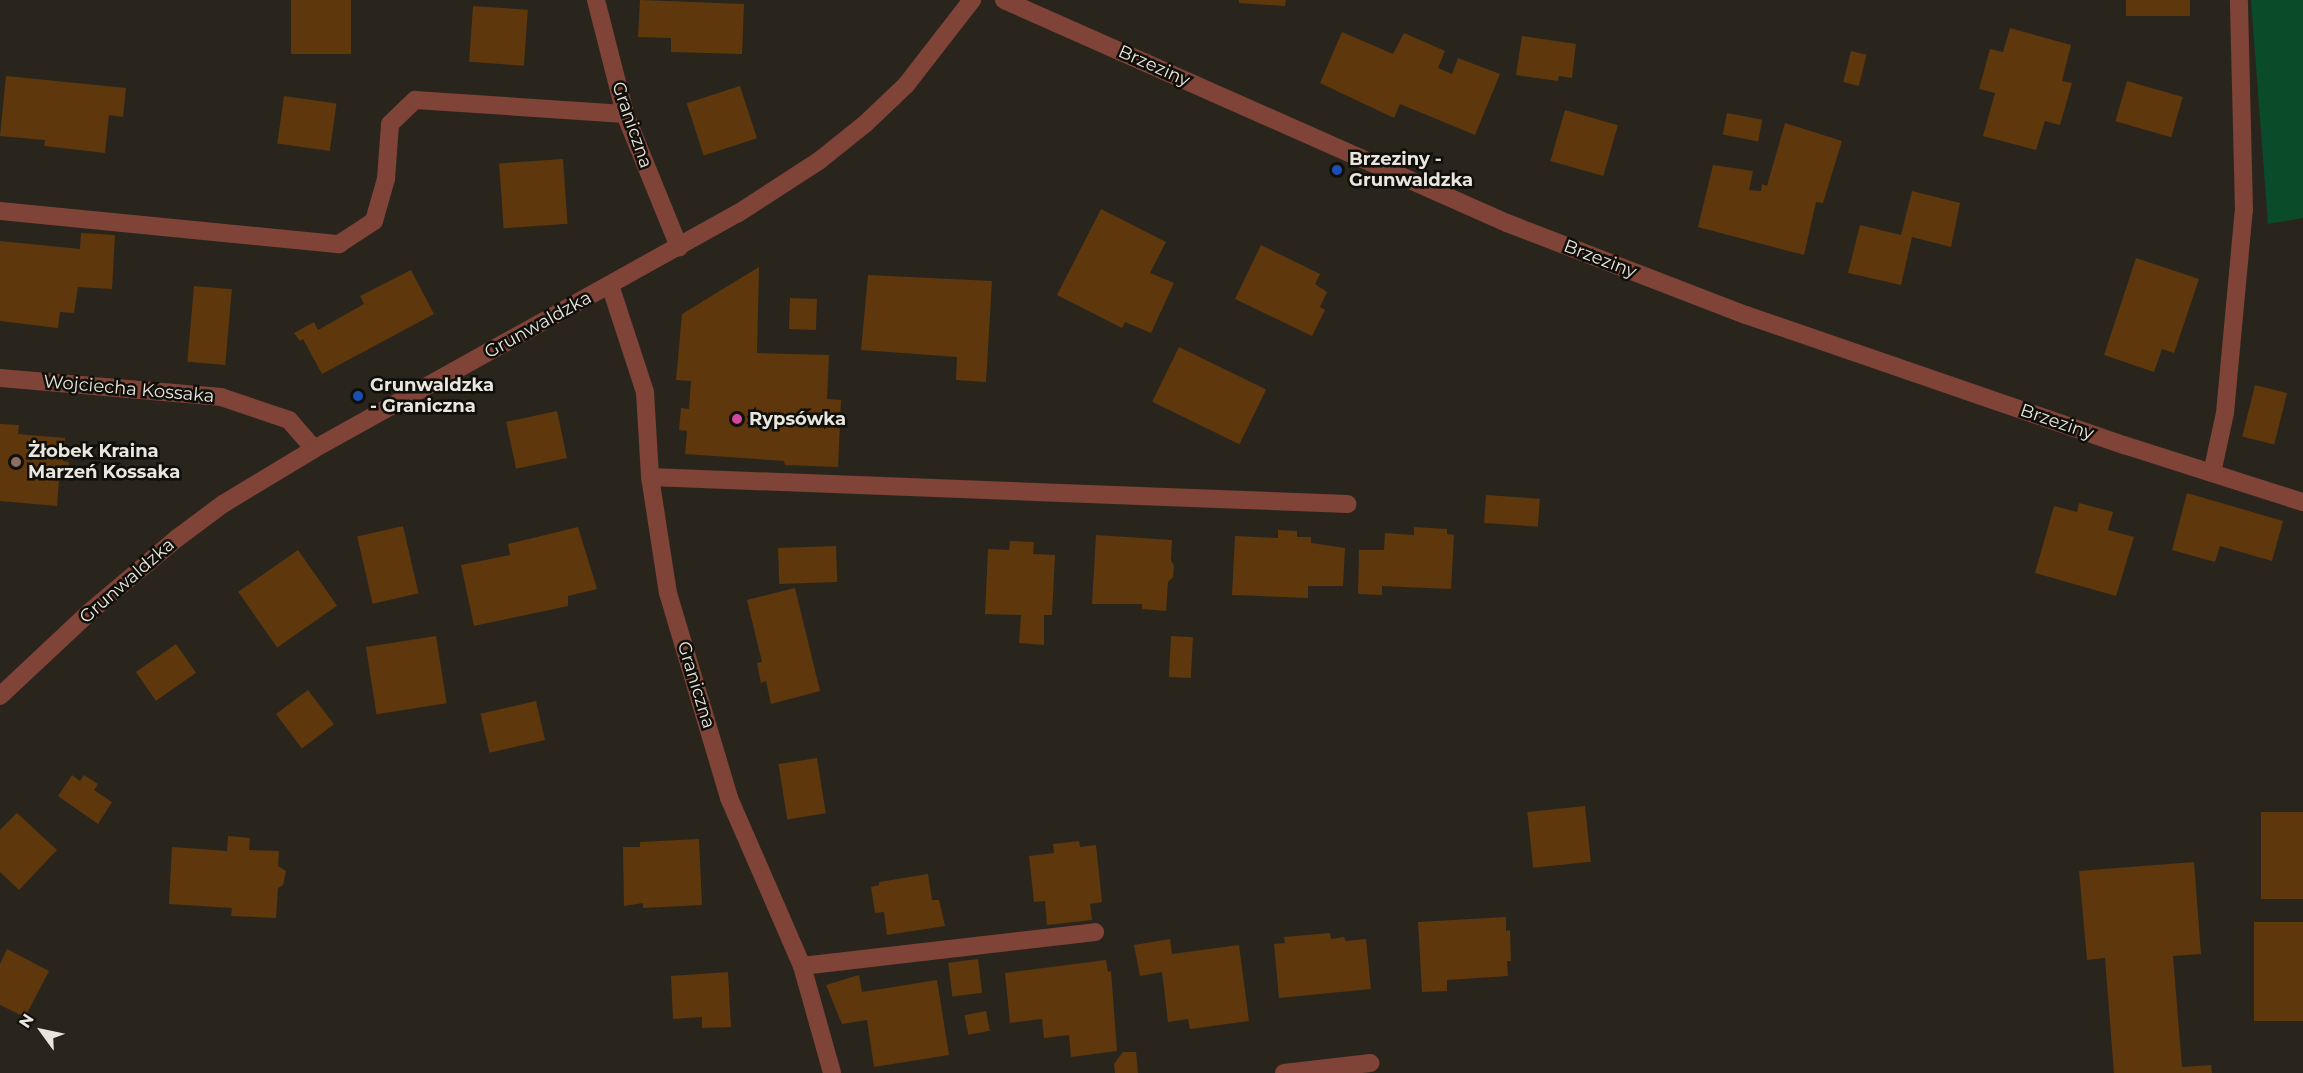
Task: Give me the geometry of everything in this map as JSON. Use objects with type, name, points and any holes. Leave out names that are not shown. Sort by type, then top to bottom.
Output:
[{"type":"street","name":"Graniczna","points":[[596,0],[625,114],[679,247]]},
{"type":"street","name":"Grunwaldzka","points":[[0,696],[92,610],[176,539],[223,504],[314,448],[737,214],[820,160],[866,124],[906,85],[972,0]]},
{"type":"street","name":"Brzeziny","points":[[1004,0],[1507,223],[1746,315],[2303,502]]},
{"type":"street","points":[[2212,473],[2225,413],[2244,210],[2239,0]]},
{"type":"street","points":[[0,211],[339,244],[374,220],[386,179],[390,124],[415,100],[625,114]]},
{"type":"street","name":"Graniczna","points":[[610,285],[645,392],[650,477],[668,593],[729,798],[802,966],[832,1073]]},
{"type":"street","name":"Wojciecha Kossaka","points":[[0,378],[221,397],[289,420],[314,448]]},
{"type":"street","points":[[650,477],[1347,504]]},
{"type":"street","points":[[802,966],[1095,932]]},
{"type":"street","points":[[1284,1073],[1370,1063]]},
{"type":"green space","points":[[2251,0],[2303,0],[2303,218],[2268,224]]},
{"type":"building","points":[[291,0],[351,0],[351,54],[291,54]]},
{"type":"building","points":[[640,0],[744,4],[742,54],[671,52],[671,38],[638,37]]},
{"type":"building","points":[[1239,0],[1286,0],[1285,6],[1239,3]]},
{"type":"building","points":[[2126,0],[2190,0],[2190,16],[2126,16]]},
{"type":"building","points":[[473,6],[528,10],[524,66],[469,62]]},
{"type":"building","points":[[2010,28],[2071,45],[2062,81],[2072,83],[2060,125],[2045,121],[2036,150],[1983,136],[1995,93],[1979,89],[1990,49],[2003,52]]},
{"type":"building","points":[[1342,32],[1393,54],[1404,33],[1445,51],[1438,68],[1452,74],[1458,58],[1500,74],[1475,135],[1400,104],[1394,118],[1320,83]]},
{"type":"building","points":[[1522,36],[1576,44],[1572,78],[1559,76],[1558,81],[1516,75]]},
{"type":"building","points":[[1851,51],[1867,55],[1859,86],[1843,82]]},
{"type":"building","points":[[6,76],[126,88],[123,117],[109,115],[105,153],[44,146],[45,140],[0,136]]},
{"type":"building","points":[[2127,81],[2183,97],[2171,137],[2115,121]]},
{"type":"building","points":[[740,86],[757,138],[704,156],[687,103]]},
{"type":"building","points":[[284,96],[336,103],[330,151],[277,144]]},
{"type":"building","points":[[1565,110],[1618,125],[1603,176],[1550,161]]},
{"type":"building","points":[[1727,113],[1762,120],[1758,141],[1723,135]]},
{"type":"building","points":[[1785,123],[1842,141],[1823,203],[1816,202],[1804,255],[1698,227],[1713,165],[1753,171],[1749,190],[1761,191],[1762,184],[1767,186]]},
{"type":"building","points":[[563,159],[568,224],[504,228],[499,163]]},
{"type":"building","points":[[1912,191],[1960,203],[1951,247],[1912,237],[1901,285],[1848,273],[1860,225],[1901,235]]},
{"type":"building","points":[[1101,209],[1166,242],[1150,273],[1174,283],[1151,333],[1125,322],[1122,328],[1057,295]]},
{"type":"building","points":[[81,233],[115,235],[112,289],[78,287],[74,313],[60,312],[58,328],[0,321],[0,241],[80,249]]},
{"type":"building","points":[[1261,245],[1320,274],[1315,284],[1327,292],[1320,307],[1325,310],[1312,336],[1235,299]]},
{"type":"building","points":[[2136,258],[2199,279],[2174,353],[2162,349],[2154,372],[2104,355]]},
{"type":"building","points":[[759,267],[757,353],[829,355],[827,399],[841,400],[838,467],[785,465],[784,461],[685,454],[687,431],[679,430],[681,408],[689,409],[691,381],[676,380],[682,314]]},
{"type":"building","points":[[411,270],[434,314],[322,374],[303,339],[300,341],[294,333],[314,322],[318,330],[364,304],[360,296]]},
{"type":"building","points":[[868,275],[992,281],[986,382],[956,380],[957,357],[861,350]]},
{"type":"building","points":[[194,286],[232,289],[225,365],[187,362]]},
{"type":"building","points":[[790,298],[817,299],[816,330],[789,329]]},
{"type":"building","points":[[1179,347],[1266,390],[1239,444],[1152,402]]},
{"type":"building","points":[[2255,385],[2287,393],[2274,444],[2242,436]]},
{"type":"building","points":[[557,411],[567,458],[516,469],[506,422]]},
{"type":"building","points":[[0,424],[19,425],[18,434],[65,438],[63,461],[69,462],[68,481],[59,480],[57,506],[0,501]]},
{"type":"building","points":[[2187,493],[2283,521],[2272,561],[2220,546],[2215,562],[2172,550]]},
{"type":"building","points":[[1486,495],[1540,499],[1538,527],[1484,523]]},
{"type":"building","points":[[2079,503],[2113,512],[2108,530],[2134,537],[2116,596],[2035,573],[2054,506],[2077,512]]},
{"type":"building","points":[[403,526],[419,593],[373,604],[357,537]]},
{"type":"building","points":[[578,527],[597,589],[568,596],[568,606],[474,626],[461,565],[510,555],[508,544]]},
{"type":"building","points":[[1414,527],[1447,529],[1447,534],[1454,535],[1451,589],[1382,586],[1382,595],[1358,594],[1359,550],[1384,550],[1385,533],[1414,535]]},
{"type":"building","points":[[1278,530],[1297,531],[1297,537],[1311,537],[1311,543],[1345,548],[1343,586],[1308,586],[1308,598],[1232,595],[1235,536],[1278,538]]},
{"type":"building","points":[[1096,535],[1172,540],[1171,560],[1174,566],[1173,577],[1168,582],[1166,611],[1142,609],[1142,604],[1092,604]]},
{"type":"building","points":[[1010,541],[1034,542],[1033,554],[1055,555],[1052,615],[1044,615],[1044,645],[1019,643],[1021,615],[985,614],[988,549],[1009,550]]},
{"type":"building","points":[[836,546],[837,582],[779,584],[778,548]]},
{"type":"building","points":[[298,550],[337,606],[277,648],[238,592]]},
{"type":"building","points":[[795,588],[820,691],[771,704],[766,681],[761,683],[757,663],[762,662],[747,600]]},
{"type":"building","points":[[436,636],[447,703],[377,714],[366,647]]},
{"type":"building","points":[[1171,636],[1193,637],[1191,678],[1169,677]]},
{"type":"building","points":[[176,644],[196,673],[156,701],[136,672]]},
{"type":"building","points":[[308,690],[334,724],[302,748],[276,714]]},
{"type":"building","points":[[536,701],[545,740],[489,753],[480,714]]},
{"type":"building","points":[[817,758],[826,813],[787,819],[778,764]]},
{"type":"building","points":[[72,775],[80,781],[84,775],[98,784],[94,790],[112,802],[98,824],[58,796]]},
{"type":"building","points":[[1585,806],[1591,862],[1533,868],[1527,812]]},
{"type":"building","points":[[2261,812],[2303,812],[2303,899],[2261,899]]},
{"type":"building","points":[[17,813],[57,850],[19,890],[0,872],[0,830]]},
{"type":"building","points":[[228,836],[250,838],[249,850],[279,851],[278,866],[286,871],[283,885],[278,888],[276,918],[231,916],[232,908],[169,904],[172,847],[227,851]]},
{"type":"building","points":[[699,839],[702,905],[643,908],[643,903],[624,906],[623,847],[640,847],[640,842]]},
{"type":"building","points":[[1079,841],[1080,847],[1096,845],[1102,902],[1090,904],[1092,920],[1047,925],[1045,901],[1034,902],[1029,856],[1054,853],[1053,844]]},
{"type":"building","points":[[2194,862],[2201,954],[2173,956],[2182,1067],[2211,1065],[2212,1073],[2114,1073],[2105,958],[2087,960],[2079,871]]},
{"type":"building","points":[[928,874],[932,900],[939,900],[945,926],[887,935],[884,912],[875,913],[871,887],[879,885],[879,882]]},
{"type":"building","points":[[1506,917],[1506,931],[1510,930],[1511,961],[1507,961],[1508,976],[1447,980],[1447,991],[1422,992],[1418,922]]},
{"type":"building","points":[[2254,922],[2303,922],[2303,1021],[2254,1021]]},
{"type":"building","points":[[1330,933],[1331,939],[1344,937],[1346,941],[1366,939],[1371,989],[1279,998],[1274,944],[1285,943],[1284,937]]},
{"type":"building","points":[[1170,939],[1172,954],[1239,945],[1249,1021],[1190,1029],[1188,1019],[1168,1022],[1162,972],[1140,976],[1134,945]]},
{"type":"building","points":[[7,949],[49,971],[25,1017],[0,1005],[0,964]]},
{"type":"building","points":[[978,959],[982,993],[952,996],[948,963]]},
{"type":"building","points":[[1106,960],[1108,972],[1111,971],[1117,1051],[1071,1057],[1069,1035],[1044,1038],[1042,1019],[1010,1023],[1005,973]]},
{"type":"building","points":[[728,972],[731,1027],[702,1028],[702,1017],[673,1019],[671,976]]},
{"type":"building","points":[[859,975],[862,992],[937,980],[949,1055],[874,1067],[867,1020],[842,1024],[826,985]]},
{"type":"building","points":[[986,1011],[990,1031],[968,1035],[964,1015]]},
{"type":"building","points":[[1123,1052],[1136,1052],[1138,1073],[1115,1073],[1114,1064]]},
{"type":"place","name":"Brzeziny - Grunwaldzka","points":[[1337,170]]},
{"type":"place","name":"Grunwaldzka - Graniczna","points":[[358,396]]},
{"type":"place","name":"Rypsówka","points":[[737,419]]},
{"type":"place","name":"Żłobek Kraina Marzeń Kossaka","points":[[16,462]]}]
